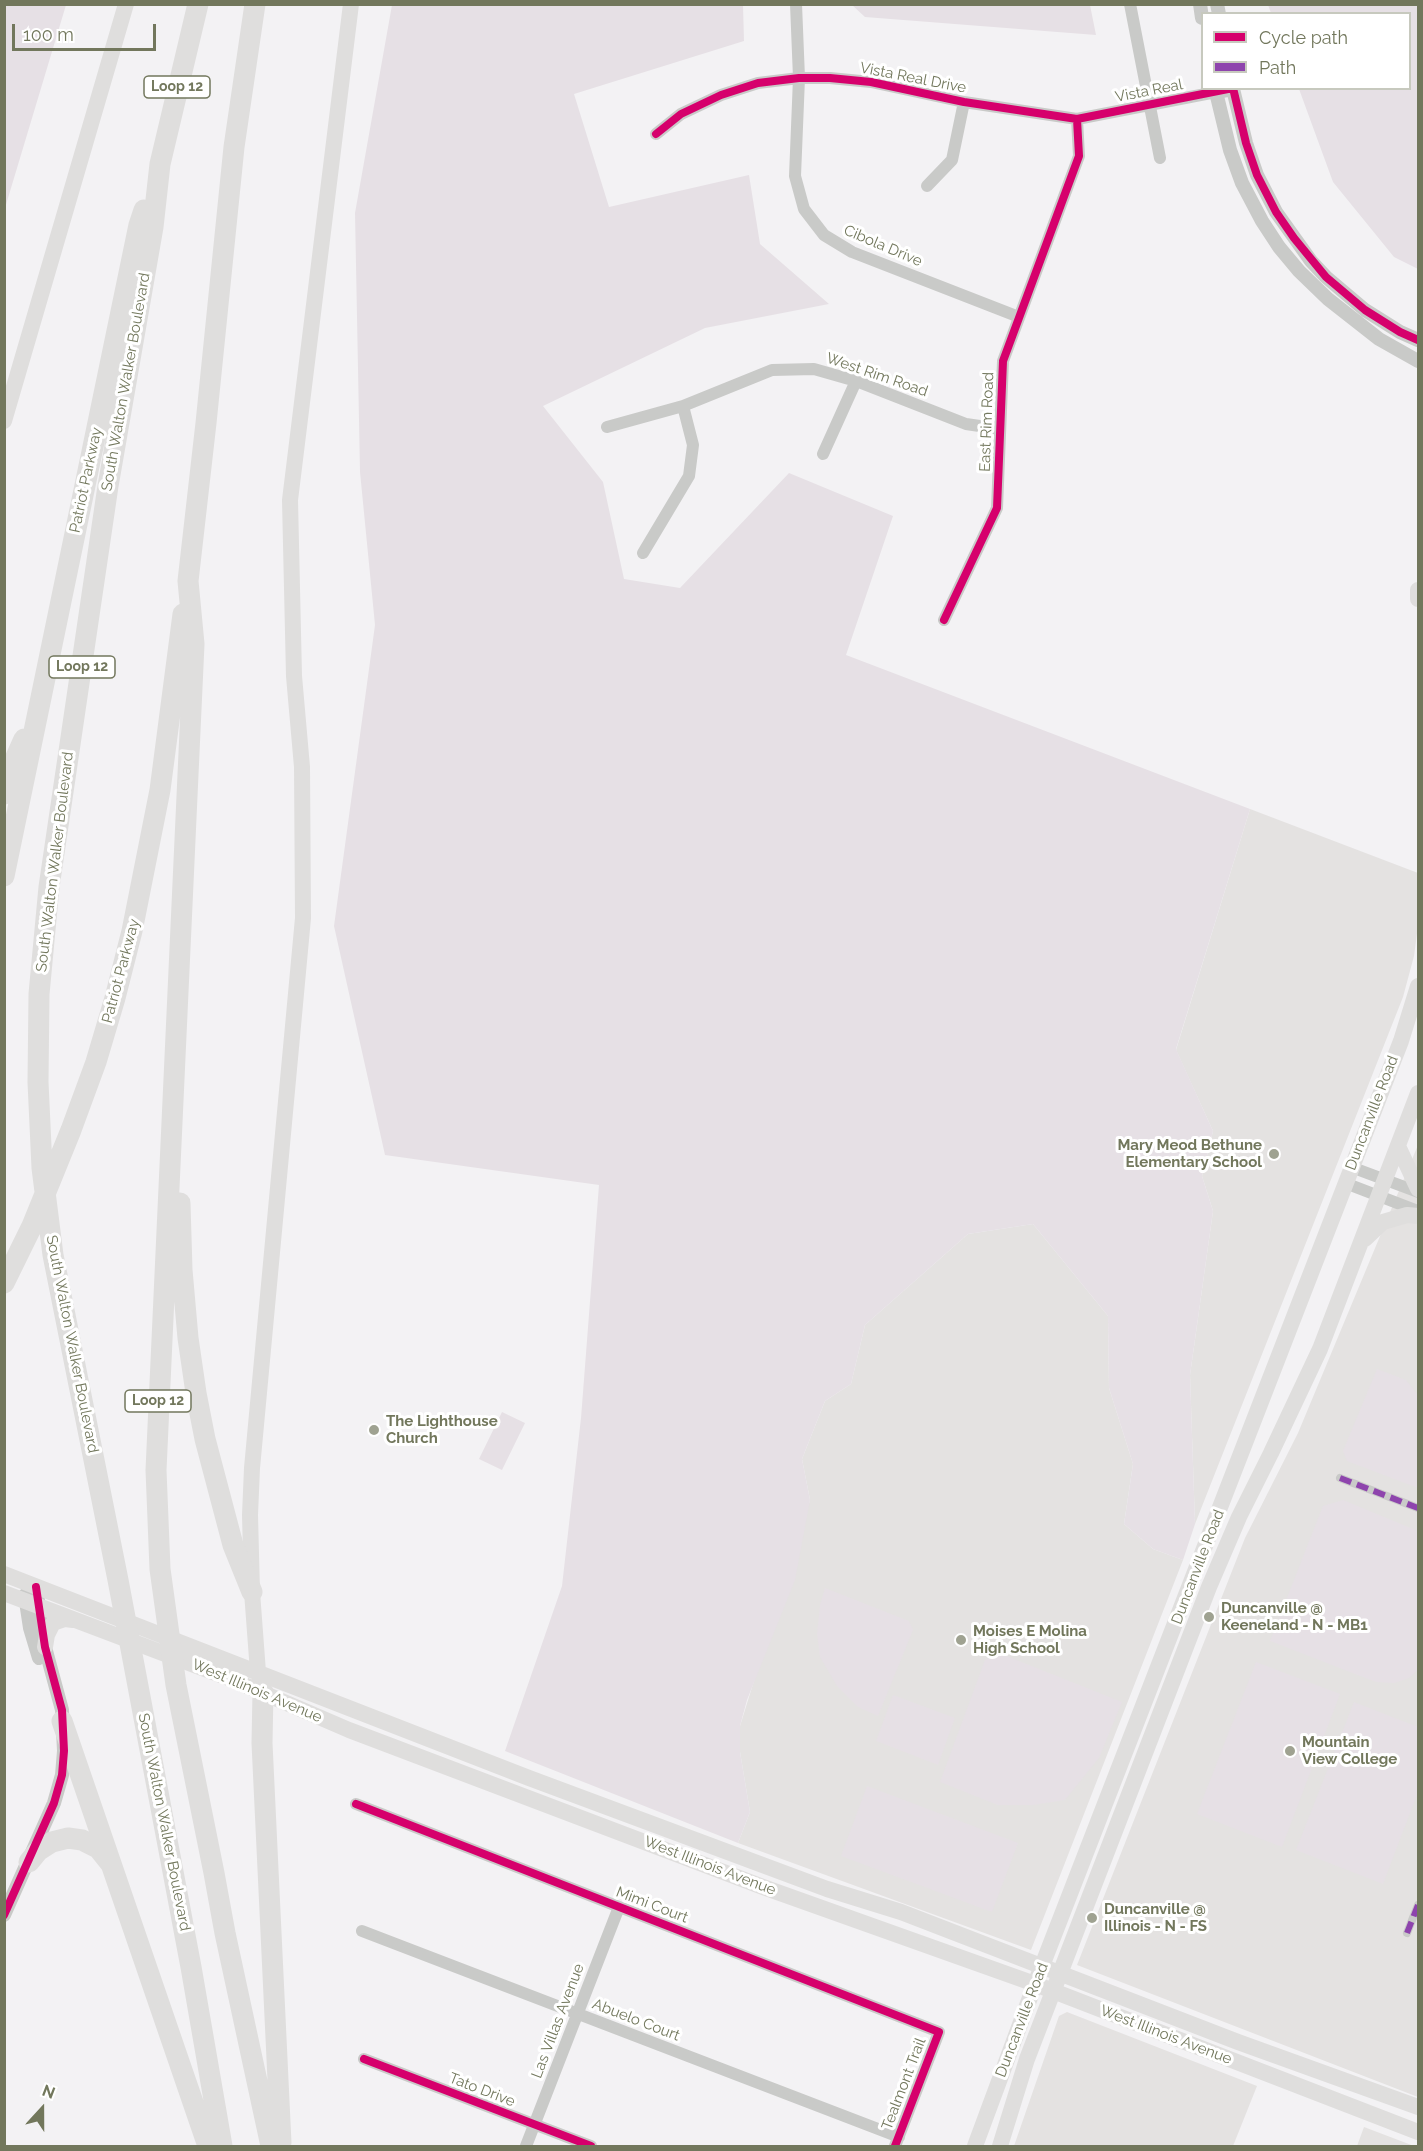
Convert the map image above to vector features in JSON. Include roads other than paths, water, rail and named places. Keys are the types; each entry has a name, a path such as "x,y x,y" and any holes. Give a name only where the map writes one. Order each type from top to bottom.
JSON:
{"highway":[{"name":"South Walton Walker Boulevard","path":"198,4 160,164 153,227 108,486 49,887 39,994 38,1111 48,1221 189,1956 222,2146"},
{"name":"Loop 12","path":"255,4 234,147 188,581 194,644 156,1480 160,1569 176,1685 225,1933 271,2146"},
{"name":"Patriot Parkway","path":"4,876 139,225 160,164"},
{"name":"Patriot Parkway","path":"4,1283 32,1226 71,1130 96,1062 115,998 139,900 160,790 188,581"},
{"path":"4,794 12,766 39,705"},
{"path":"177,996 184,1061 180,1215 188,1338 205,1439 233,1545 252,1592"},
{"path":"261,1682 281,2146"},
{"path":"62,1721 208,2146"},
{"path":"29,1862 52,1842 68,1838 82,1840 98,1848 113,1867"}],"main road":[{"path":"4,421 126,4"},
{"path":"261,1682 252,1592 250,1515 252,1468 303,918 302,767 294,676 290,500 351,4"},
{"path":"1419,590 1419,599"},
{"name":"Duncanville Road","path":"975,2146 1035,1984 1401,1041 1419,986"},
{"name":"Duncanville Road","path":"1000,2146 1027,2059 1209,1587 1239,1517 1308,1377 1419,1094"},
{"path":"1398,1146 1419,1190"},
{"path":"1360,1244 1383,1222 1407,1215 1419,1216"},
{"name":"West Illinois Avenue","path":"4,1574 222,1658 338,1726 763,1887 1035,1984 1419,2132"},
{"name":"West Illinois Avenue","path":"4,1593 226,1677 261,1682 395,1726 770,1868 901,1912 1238,2042 1419,2107"},
{"path":"45,1647 47,1635 53,1623 65,1619 78,1621"},
{"path":"387,1744 395,1726"},
{"path":"489,1783 497,1766"},
{"path":"763,1887 770,1868"},
{"path":"1232,2060 1238,2042"},
{"path":"1385,2119 1393,2097"}],"street":[{"name":"Cibola Drive","path":"796,4 799,78 795,176 804,209 824,235 852,252 1019,316"},
{"path":"1130,4 1160,158"},
{"name":"Vista Real Drive","path":"656,134 681,114 721,95 758,83 799,78 871,82 964,102 1077,119 1105,113"},
{"path":"1215,90 1230,150 1242,183 1279,247 1299,272 1328,299 1379,339 1419,361"},
{"name":"Vista Real","path":"1105,113 1215,90"},
{"path":"1233,90 1246,143 1257,175 1276,212 1294,238 1326,277 1365,310 1400,332 1419,340"},
{"path":"927,186 952,160 964,102"},
{"name":"East Rim Road","path":"944,620 997,508 1003,360 1079,156 1077,119"},
{"name":"West Rim Road","path":"607,427 683,406 772,370 814,369 856,381 966,424 1000,429"},
{"path":"823,454 856,381"},
{"path":"643,553 689,476 693,445 683,406"},
{"path":"1351,1167 1419,1190"},
{"path":"1345,1184 1419,1211"},
{"path":"1340,1478 1419,1508"},
{"path":"4,1915 54,1803 62,1775 64,1751 63,1710 32,1603 30,1585"},
{"path":"32,1603 30,1628 54,1712 62,1721"},
{"name":"Mimi Court","path":"356,1804 939,2032"},
{"path":"1407,1933 1419,1905"},
{"name":"Las Villas Avenue","path":"526,2146 618,1907"},
{"name":"Abuelo Court","path":"362,1931 578,2013 897,2142"},
{"name":"Tealmont Trail","path":"897,2142 939,2032"},
{"name":"Tato Drive","path":"364,2059 591,2146"}],"place":[{"name":"Mary Meod Bethune Elementary School","path":"1274,1154"},
{"name":"The Lighthouse Church","path":"374,1430"},
{"name":"Duncanville @ Keeneland - N - MB1","path":"1209,1617"},
{"name":"Moises E Molina High School","path":"961,1640"},
{"name":"Mountain View College","path":"1290,1751"},
{"name":"Duncanville @ Illinois - N - FS","path":"1092,1918"}]}
